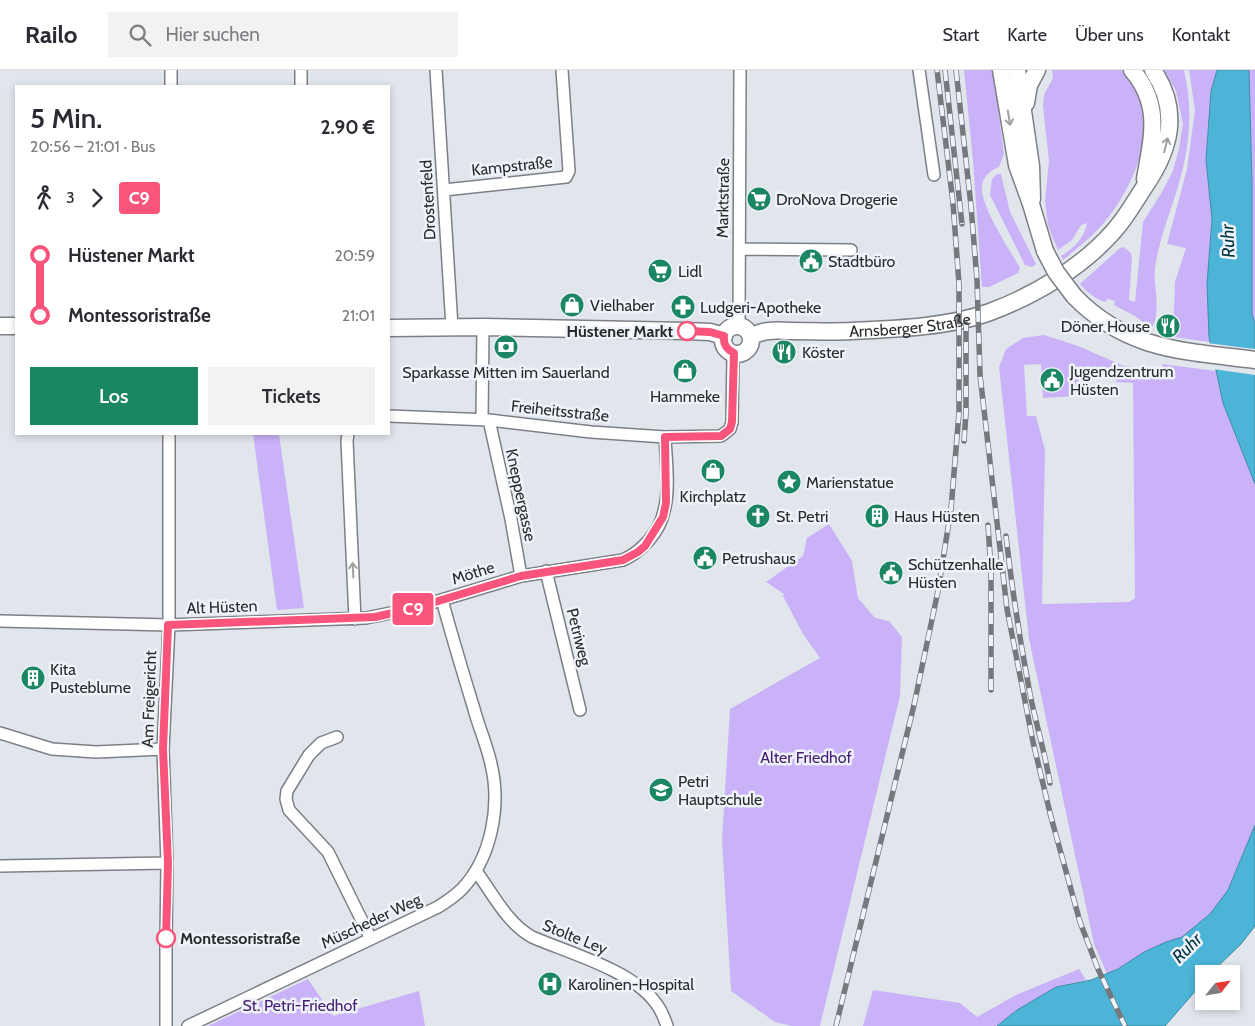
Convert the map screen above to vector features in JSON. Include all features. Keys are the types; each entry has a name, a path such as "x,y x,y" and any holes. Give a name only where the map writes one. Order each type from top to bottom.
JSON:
{"street":[{"path":"171,70 171,85"},
{"path":"301,70 301,85"},
{"name":"Drostenfeld","path":"436,70 452,327"},
{"name":"Kampstraße","path":"444,190 566,177 569,171 562,70"},
{"name":"Marktstraße","path":"740,70 739,249 745,331"},
{"path":"919,70 934,175"},
{"path":"1001,70 1017,165 1045,251 1056,272 1074,296 1113,328 1148,343 1173,349 1255,360"},
{"path":"1017,70 1025,115 1032,179 1031,204"},
{"path":"1025,115 1030,85 1037,70"},
{"name":"Arnsberger Straße","path":"1132,70 1144,87 1153,114 1152,136 1144,188"},
{"name":"Arnsberger Straße","path":"745,331 844,331 910,328 989,312 1045,285 1094,251 1121,223 1162,160 1169,126 1167,100 1161,82 1153,70"},
{"path":"739,249 851,250"},
{"path":"0,326 15,326"},
{"path":"390,328 483,327 710,332 724,336"},
{"name":"Kneppergasse","path":"483,327 485,420 511,519 521,576"},
{"path":"730,328 745,331 751,340 748,348 742,353 734,353 726,348 724,336 730,328"},
{"name":"Freiheitsstraße","path":"390,416 485,420 592,432 665,437 714,437 730,429 732,422 734,353"},
{"name":"Am Freigericht","path":"166,1026 168,863 163,749 168,625 169,435"},
{"path":"348,435 355,619"},
{"name":"Möthe","path":"476,870 490,833 496,793 488,750 442,600 521,576 623,560 638,552 645,546 663,517 665,510 665,437"},
{"name":"Petriweg","path":"546,571 580,710"},
{"name":"Alt Hüsten","path":"0,621 168,625 355,619 402,612 442,600"},
{"path":"0,733 52,749 96,752 163,749"},
{"path":"338,737 322,743 314,749 287,791 286,802 289,810 328,852 371,939"},
{"path":"0,866 168,863"},
{"name":"Müscheder Weg","path":"188,1026 446,902 462,890 476,870"},
{"name":"Stolte Ley","path":"476,870 511,921 520,930 532,937 614,971 636,983 656,1002 667,1026"}],"green space":[{"path":"964,70 993,70 1004,154 999,167 990,172 984,179 982,186 983,195 991,216 1020,268 1018,273 989,287 982,287"},
{"path":"1052,70 1123,70 1131,79 1138,92 1144,105 1146,117 1144,143 1136,169 1124,193 1100,228 1063,260 1061,256 1078,242 1084,234 1087,223 1081,225 1072,240 1058,250 1048,226 1045,201 1049,161 1043,106 1044,95 1053,78"},
{"path":"1164,70 1184,70 1189,99 1189,127 1183,169 1157,257 1155,275 1157,308 1151,328 1135,316 1114,305 1115,301 1107,299 1106,302 1098,299 1080,284 1120,248 1124,247 1131,253 1132,258 1129,300 1135,302 1143,222 1173,171 1183,124 1176,91"},
{"path":"1189,70 1217,70 1211,91 1206,160 1212,219 1207,284 1210,342 1173,337 1175,282 1186,248 1167,244 1187,169 1195,110"},
{"path":"1249,70 1255,70 1255,323 1252,314 1252,183"},
{"path":"997,174 1001,174 1010,212 1036,264 1032,267 1025,265 990,195 992,179"},
{"path":"1044,335 1078,346 1124,366 1163,369 1162,364 1216,371 1223,403 1255,484 1255,825 1228,890 1210,914 1182,938 1166,942 1144,952 1119,969 1107,974 1094,944 1029,639 999,367 1006,349 1023,338","holes":["1041,364 1043,398 1074,396 1078,390 1079,373 1110,374 1117,382 1133,383 1135,598 1129,602 1042,604 1045,450 1036,416 1027,416 1024,365"]},
{"path":"253,435 279,435 304,608 277,610"},
{"name":"Alter Friedhof","path":"829,524 852,561 858,598 875,618 889,621 902,637 900,696 820,1026 792,1026 775,1022 731,991 722,840 730,709 820,658 803,634 783,596 784,594 766,582 803,556 807,538"},
{"path":"1079,969 1086,980 1056,987 1017,1010 997,1026 863,1026 873,990 960,1003 977,1017 1016,995"},
{"name":"St. Petri-Friedhof","path":"308,979 333,1016 419,991 425,1026 208,1026"}],"water":[{"name":"Ruhr","path":"1217,70 1249,70 1252,183 1252,314 1255,323 1255,484 1223,403 1209,337 1207,284 1212,219 1206,160 1211,91"},
{"name":"Ruhr","path":"1255,825 1255,926 1241,944 1219,965 1195,965 1195,991 1165,1026 997,1026 1017,1010 1056,987 1091,980 1118,969 1144,952 1182,937 1210,914 1228,890"}],"pier":[{"path":"1207,343 1255,349 1255,375 1213,369"}],"railway":[{"path":"836,1026 914,705 938,591 951,509 959,413 959,284 953,203 937,70"},
{"path":"945,70 962,224"},
{"path":"956,70 977,280 980,375 1007,609 1033,742 1051,817 1080,922 1098,969 1125,1026"},
{"path":"964,441 966,413 966,324"},
{"path":"988,525 991,570 991,690"},
{"path":"1006,536 1026,674 1050,783"}],"bus line":[{"name":"C9","path":"166,938 168,863 163,749 168,625 375,617 402,612 521,576 614,562 623,560 638,552 645,546 653,534 665,510 665,437 721,436 730,429 732,422 734,353 726,348 724,336 715,332 687,331"}],"place":[{"name":"DroNova Drogerie","path":"759,199"},
{"name":"Stadtbüro","path":"811,261"},
{"name":"Lidl","path":"660,271"},
{"name":"Vielhaber","path":"572,305"},
{"name":"Ludgeri-Apotheke","path":"683,307"},
{"name":"Döner House","path":"1168,326"},
{"name":"Hüstener Markt","path":"687,331"},
{"name":"Sparkasse Mitten im Sauerland","path":"506,347"},
{"name":"Köster","path":"784,352"},
{"name":"Hammeke","path":"685,371"},
{"name":"Jugendzentrum Hüsten","path":"1052,380"},
{"name":"Kirchplatz","path":"713,471"},
{"name":"Marienstatue","path":"789,482"},
{"name":"St. Petri","path":"758,516"},
{"name":"Haus Hüsten","path":"877,516"},
{"name":"Petrushaus","path":"705,558"},
{"name":"Schützenhalle Hüsten","path":"891,573"},
{"name":"Kita Pusteblume","path":"33,678"},
{"name":"Petri Hauptschule","path":"661,790"},
{"name":"Montessoristraße","path":"166,938"},
{"name":"Karolinen-Hospital","path":"550,984"}]}
